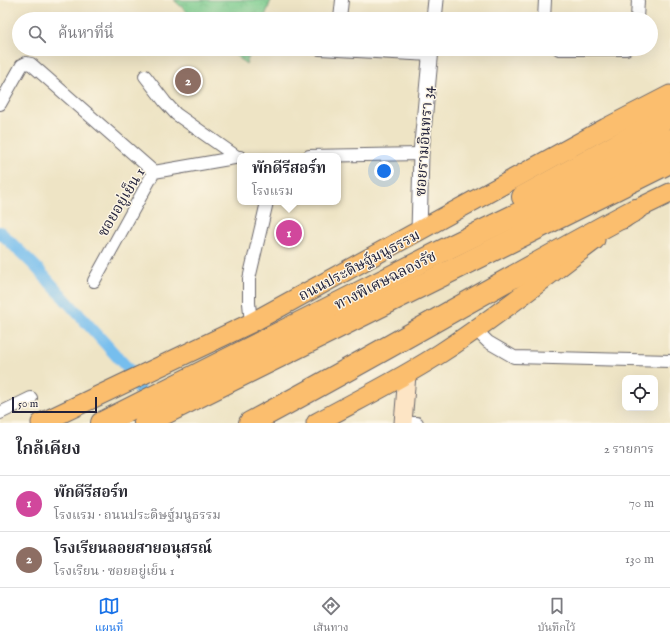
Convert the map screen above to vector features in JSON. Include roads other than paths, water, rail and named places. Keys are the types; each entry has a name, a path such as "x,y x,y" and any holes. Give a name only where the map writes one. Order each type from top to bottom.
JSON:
{"highway":[{"path":"450,247 482,218 670,116"},
{"name":"ทางพิเศษฉลองรัช","path":"102,423 450,247 670,140"},
{"name":"ทางพิเศษฉลองรัช","path":"145,423 670,162"},
{"path":"250,423 345,372 531,265 635,210"}],"main road":[{"name":"ถนนประดิษฐ์มนูธรรม","path":"41,423 251,323 606,128 670,96"},
{"path":"316,423 407,375 476,330 635,210 670,193"},
{"path":"403,423 407,375"}],"street":[{"path":"341,12 342,0"},
{"path":"435,12 436,0"},
{"path":"544,12 545,0"},
{"path":"637,12 638,0"},
{"name":"ซอยรามอินทรา 34","path":"419,232 421,154 431,56"},
{"path":"0,104 22,65 26,63 31,64 154,172"},
{"path":"145,76 176,114 237,156"},
{"path":"341,155 421,154"},
{"name":"ซอยอยู่เย็น 1","path":"94,280 154,172 237,157"},
{"path":"251,323 249,279 266,205"},
{"path":"476,330 488,342 514,357 670,361"},
{"path":"0,413 31,398"},
{"path":"403,423 417,423"}],"waterway":[{"path":"0,232 35,266 131,372 147,406"}],"place":[{"name":"โรงเรียนลอยสายอนุสรณ์","path":"188,81"},
{"name":"พักดีรีสอร์ท","path":"289,233"}]}
